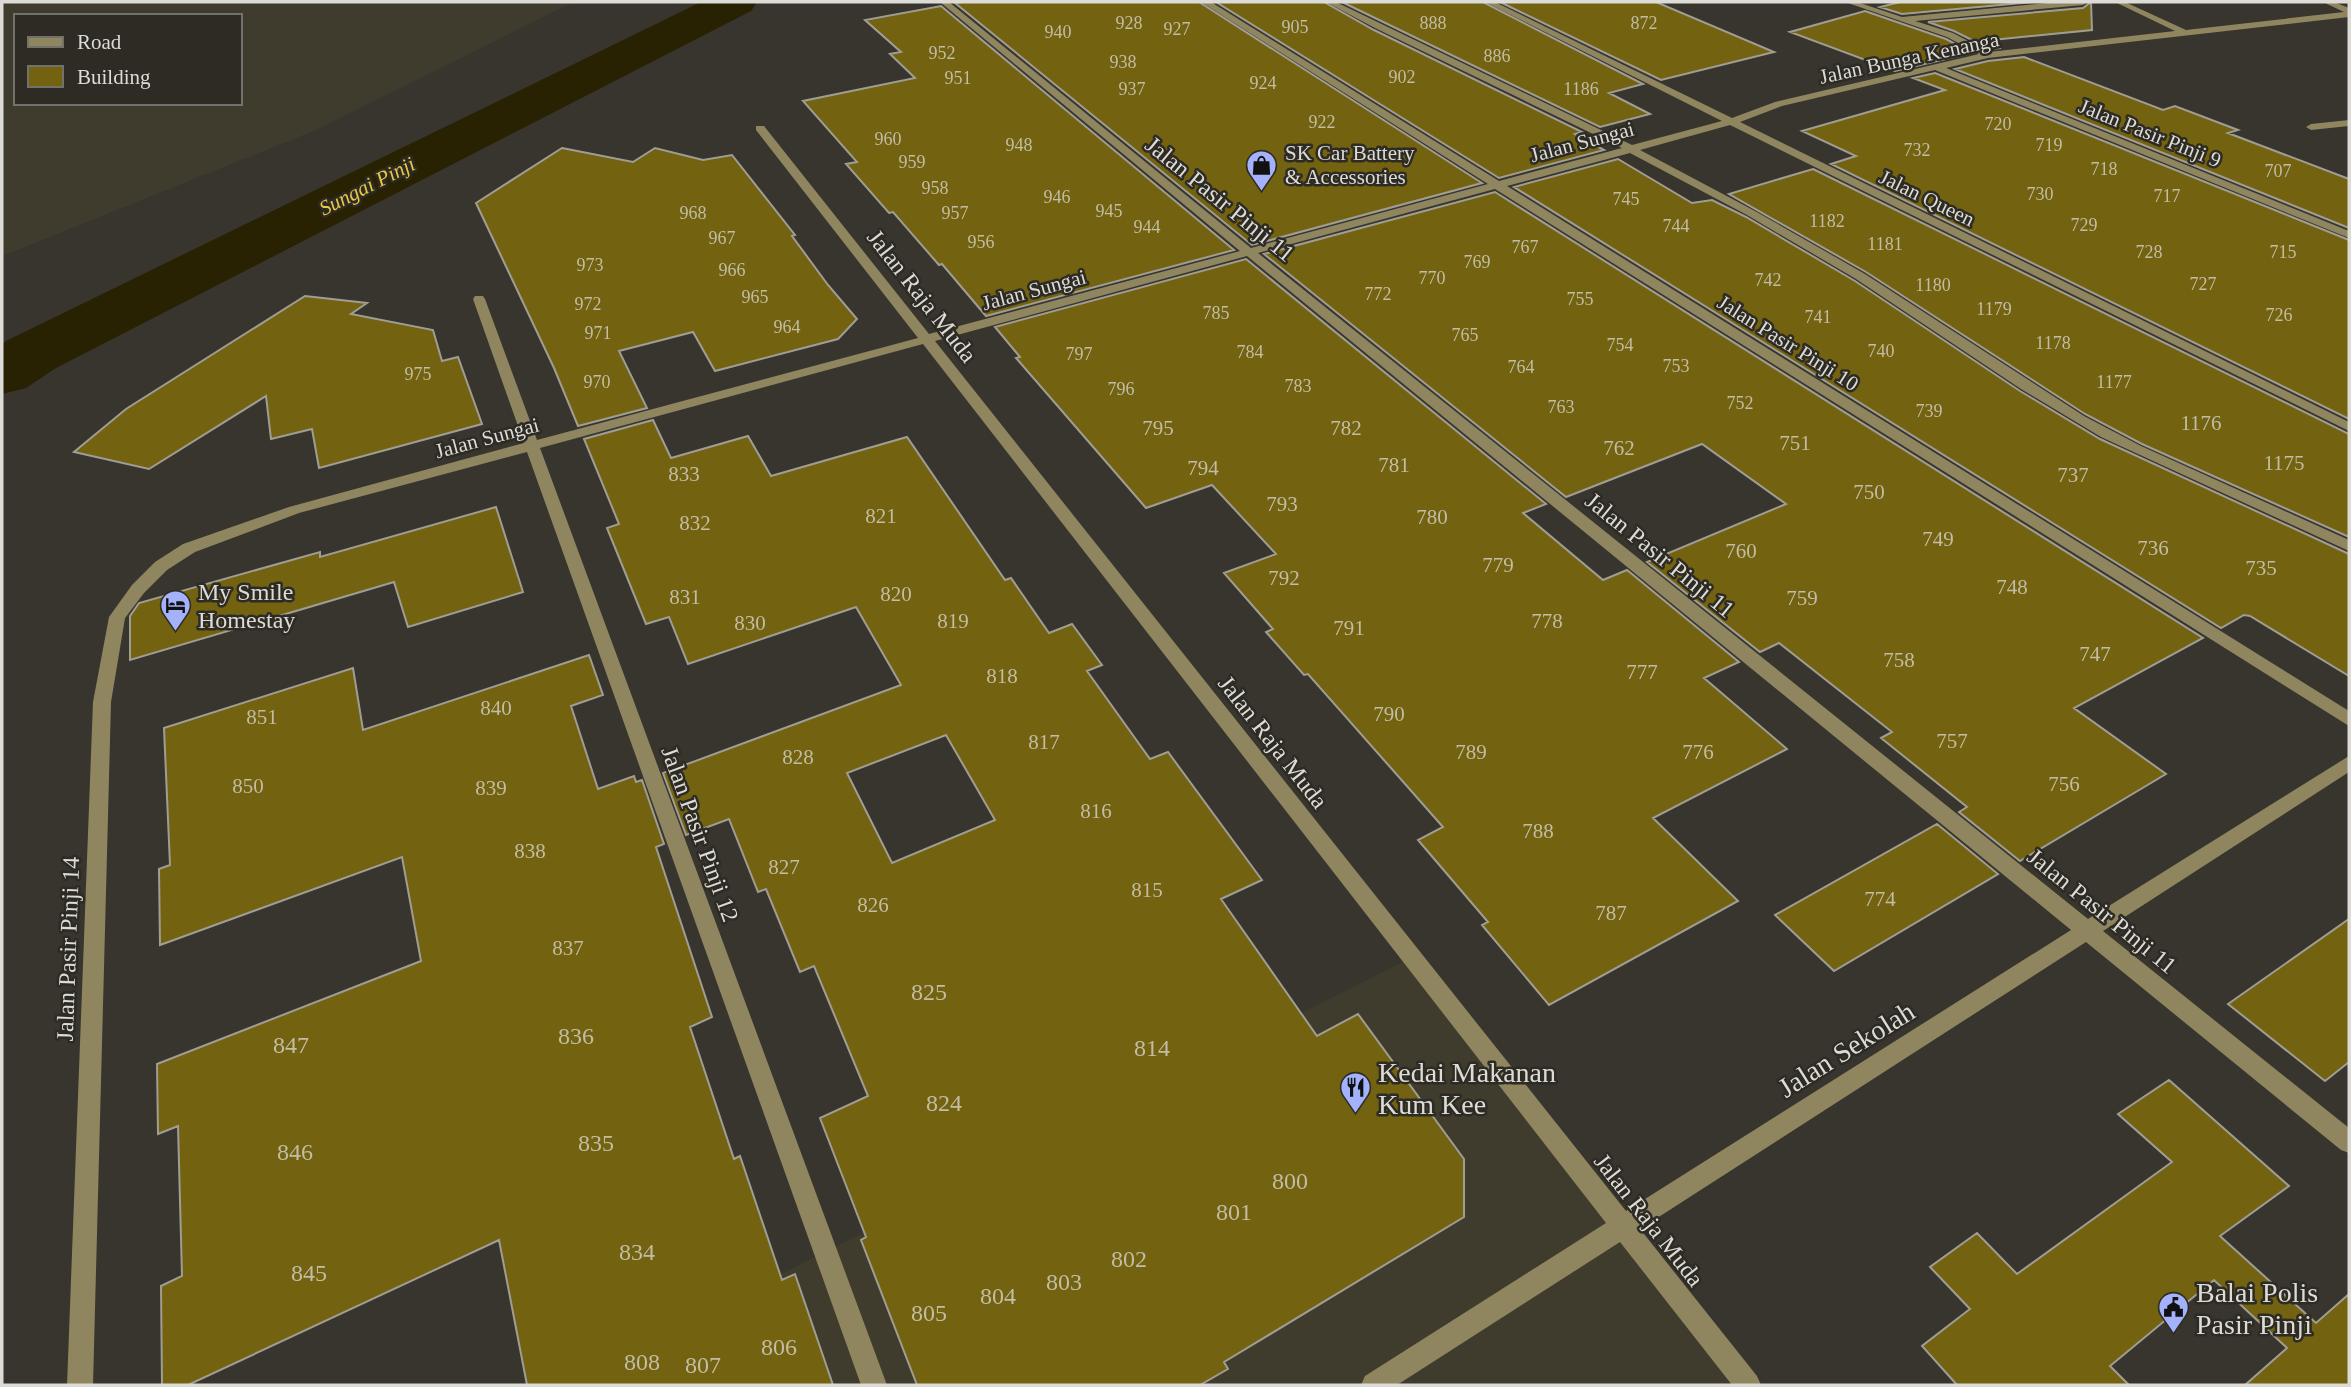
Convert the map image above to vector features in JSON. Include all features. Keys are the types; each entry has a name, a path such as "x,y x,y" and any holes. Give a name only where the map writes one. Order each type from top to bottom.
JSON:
{"street":[{"name":"Jalan Pasir Pinji 11","path":"944,2 1248,252 2349,1142"},
{"name":"Jalan Pasir Pinji 10","path":"1205,2 2349,719"},
{"path":"1330,2 1376,27 1522,94 1631,149 1859,276 2041,397 2107,434 2161,461 2249,497 2349,546"},
{"name":"Jalan Queen","path":"1489,2 2349,427"},
{"path":"1849,2 1950,35 1988,55"},
{"path":"1902,19 2082,2"},
{"path":"2119,2 2189,34"},
{"path":"2327,2 2349,13"},
{"name":"Jalan Bunga Kenanga","path":"1730,122 1779,104 1988,55 2189,34 2349,13"},
{"name":"Jalan Pasir Pinji 9","path":"1936,67 2349,235"},
{"name":"Jalan Sungai","path":"190,548 293,510 1730,122"},
{"path":"2311,127 2349,123"},
{"name":"Jalan Raja Muda","path":"760,128 1748,1385"},
{"name":"Jalan Pasir Pinji 12","path":"479,299 874,1385"},
{"name":"Jalan Pasir Pinji 14","path":"80,1385 102,702 117,617 160,566 190,548"},
{"name":"Jalan Sekolah","path":"1374,1385 2349,763"}],"shaded area":[{"path":"2,2 573,2 316,130 2,256"},
{"path":"1415,956 1750,1385 560,1385"}],"building":[{"path":"1199,2 1482,183 1252,245 955,3"},
{"path":"1216,2 1324,2 1374,30 1582,132 1575,134 1604,150 1499,178"},
{"path":"1342,2 1483,2 1643,84 1609,93 1650,114 1600,127"},
{"path":"1500,2 1656,2 1774,52 1661,80"},
{"path":"1900,2 2033,2 1902,14 1880,7"},
{"path":"2091,2 2092,30 1982,41 2001,48 1990,49 1954,31 1928,22 2083,8"},
{"path":"941,6 1234,250 986,316 942,264 939,265 893,212 889,213 846,164 857,162 803,101 915,78 890,54 901,52 865,20"},
{"path":"1865,11 1946,39 1972,53 1895,71 1790,32"},
{"path":"2024,57 2163,110 2175,106 2238,130 2228,133 2349,179 2349,228 1955,69 1988,61"},
{"path":"1935,73 2349,240 2349,419 1831,164 1856,156 1802,131 1945,90 1913,78"},
{"path":"562,148 633,162 655,148 703,160 732,155 795,235 792,236 828,285 857,319 838,339 715,371 693,332 619,351 647,408 578,426 554,368 476,203"},
{"path":"1618,159 1692,203 1712,200 1746,217 1855,281 2020,391 2100,439 2349,554 2349,676 2250,616 2244,615 2221,628 1514,187"},
{"path":"1813,169 2349,434 2349,537 2142,444 2085,414 1866,272 1729,194"},
{"path":"1495,192 2203,638 2074,708 2166,774 2020,861 1959,812 1967,807 1881,738 1892,732 1779,643 1760,652 1647,562 1786,504 1702,444 1566,497 1264,254"},
{"path":"1246,259 1546,504 1523,513 1603,580 1627,570 1739,662 1704,678 1787,749 1653,818 1738,901 1549,1005 1482,925 1488,922 1418,840 1443,827 1308,674 1304,675 1266,632 1273,629 1224,573 1276,554 1212,485 1146,508 1016,358 1020,357 995,327"},
{"path":"305,296 367,303 351,314 433,330 442,361 458,357 482,424 319,468 312,429 271,439 266,396 149,469 74,452 126,409"},
{"path":"653,420 671,458 748,436 771,476 907,437 1005,580 1011,578 1049,633 1072,624 1102,665 1087,671 1150,759 1168,752 1262,880 1221,899 1317,1036 1358,1014 1464,1159 1464,1217 1224,1362 1228,1369 1200,1385 917,1385 861,1240 866,1237 820,1118 868,1096 814,966 800,972 766,889 758,892 729,819 686,835 663,773 901,685 856,607 688,664 669,617 646,624 607,528 619,524 584,439","holes":["946,735 995,820 892,863 847,773"]},
{"path":"496,507 523,592 408,627 394,582 130,660 130,616 139,603 320,552 320,557"},
{"path":"589,655 603,695 571,706 598,789 634,776 636,782 642,780 664,844 656,847 712,1017 690,1027 734,1159 740,1156 782,1280 795,1274 833,1385 527,1385 499,1240 188,1385 162,1385 161,1286 182,1276 178,1126 158,1134 157,1064 421,961 402,857 160,945 159,869 170,865 164,728 353,668 363,730"},
{"path":"1937,824 1998,874 1834,971 1775,915"},
{"path":"2349,919 2349,1062 2325,1081 2228,1004"},
{"path":"2169,1080 2289,1186 2220,1236 2316,1323 2349,1294 2349,1385 2245,1385 2287,1348 2214,1280 2110,1366 2129,1385 1957,1385 1922,1346 1970,1309 1930,1267 1977,1233 2017,1274 2172,1162 2118,1114"}],"waterway":[{"name":"Sungai Pinji","path":"2,374 32,354 735,2"}],"place":[{"name":"SK Car Battery & Accessories","path":"1262,192"},
{"name":"My Smile Homestay","path":"175,633"},
{"name":"Kedai Makanan Kum Kee","path":"1355,1115"},
{"name":"Balai Polis Pasir Pinji","path":"2173,1335"}]}
